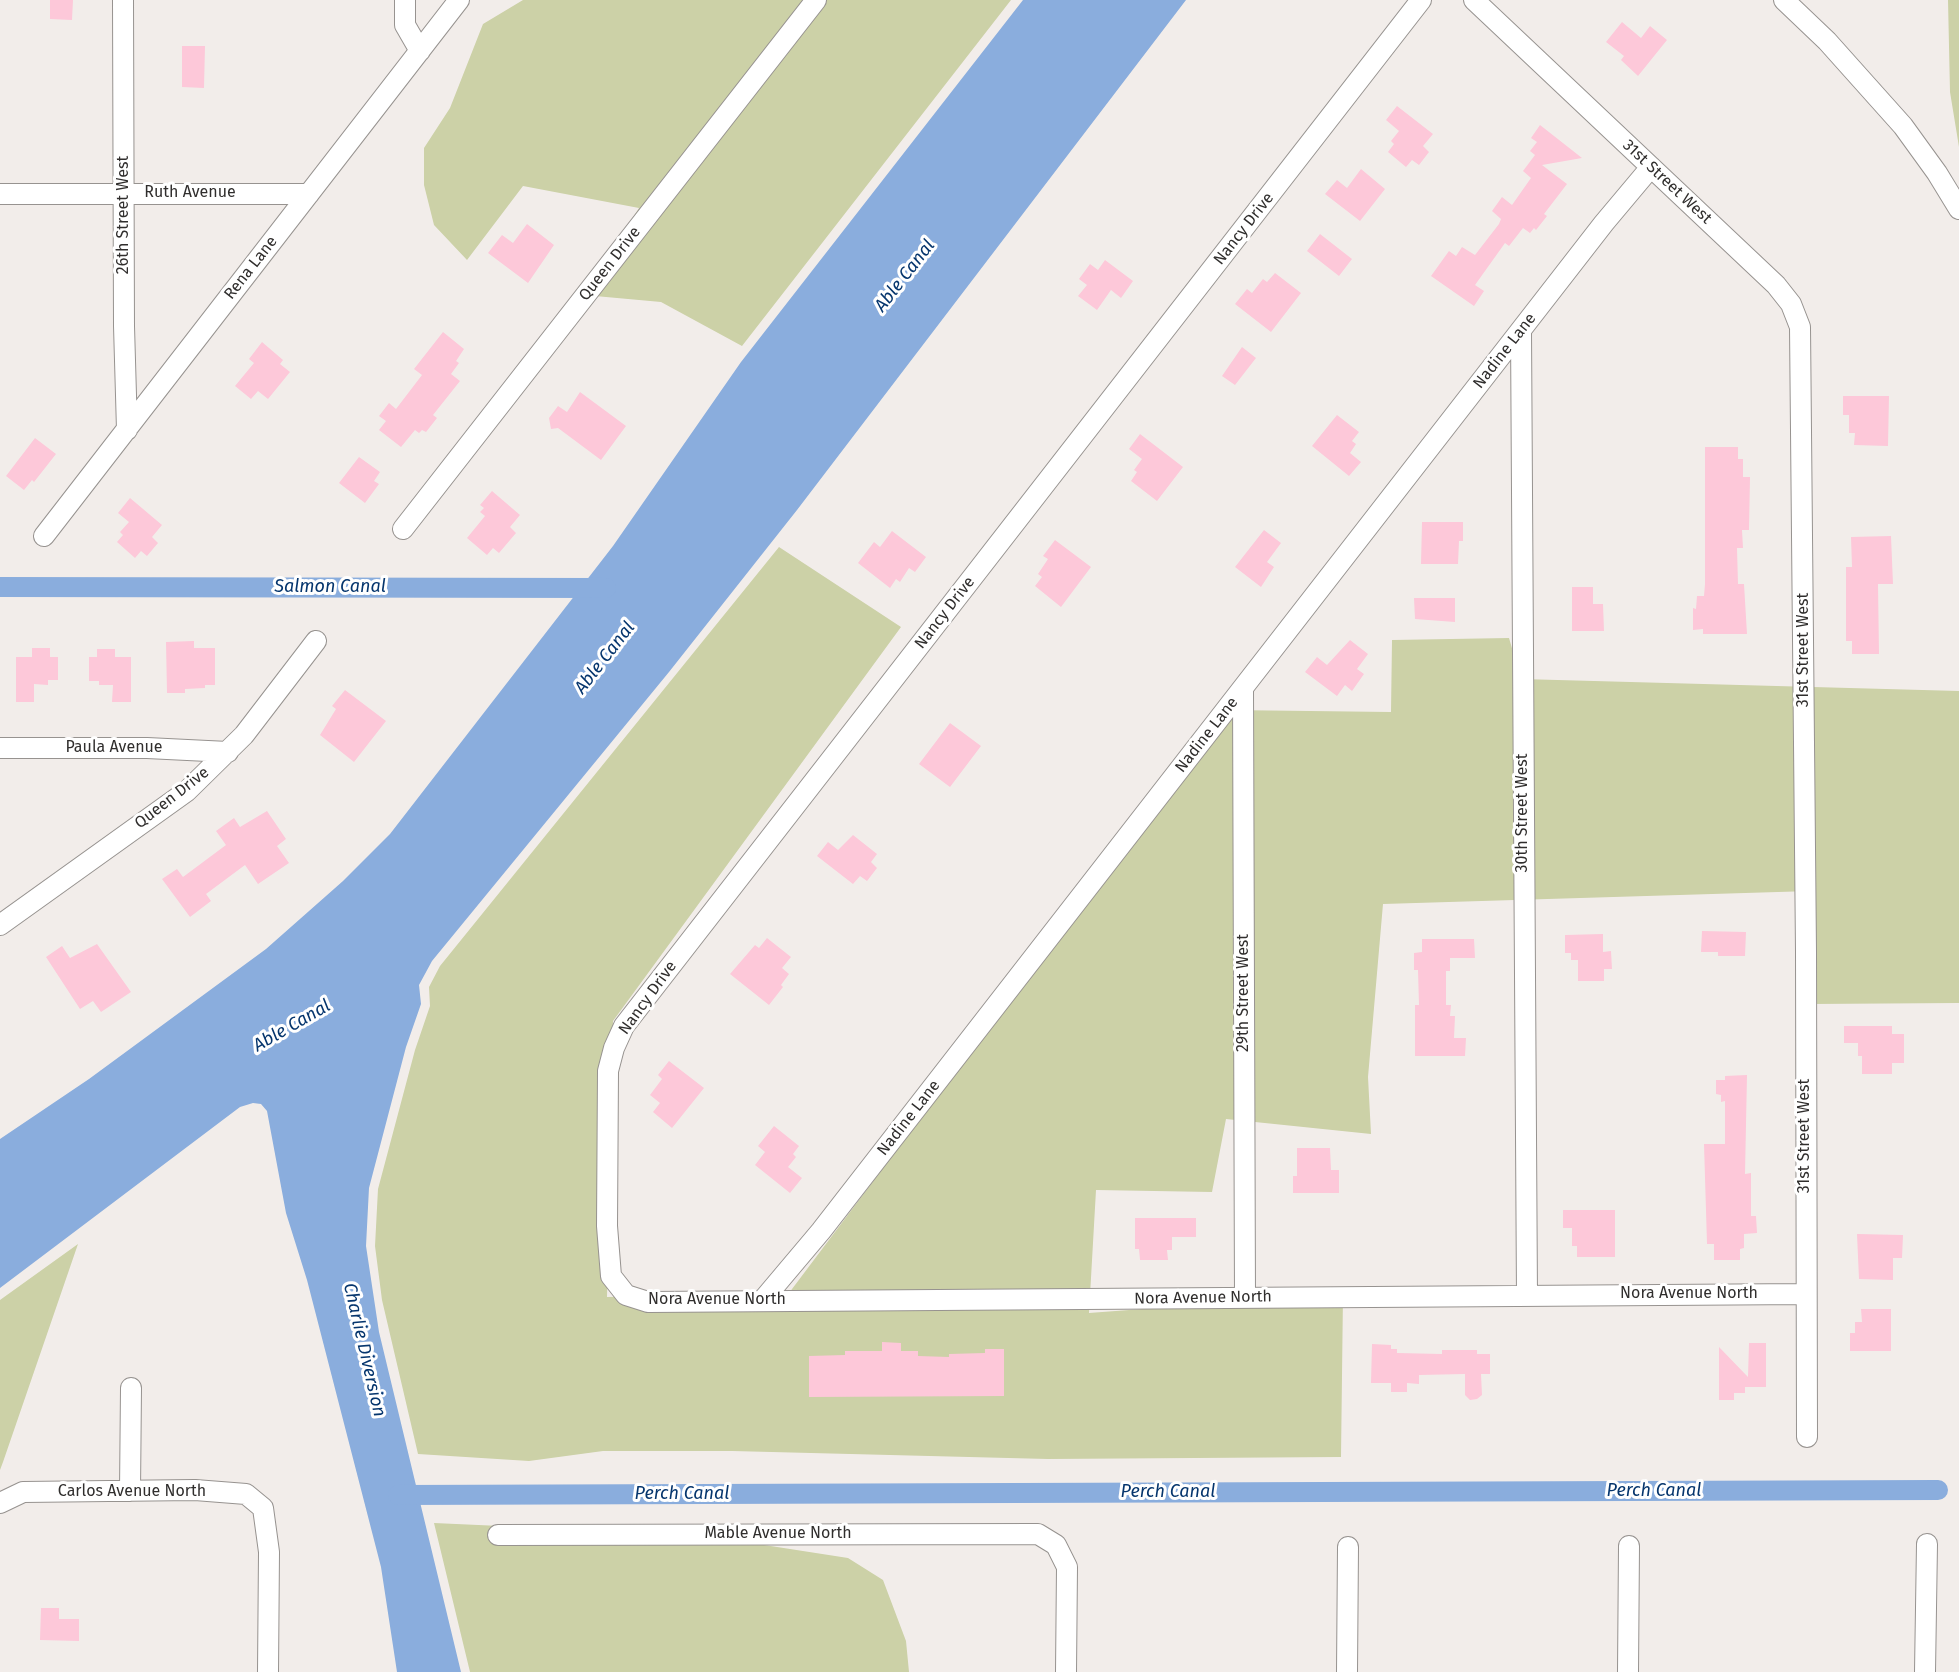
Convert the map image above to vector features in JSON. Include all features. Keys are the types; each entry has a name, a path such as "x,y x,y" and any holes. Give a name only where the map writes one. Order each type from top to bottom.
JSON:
{"street":[{"name":"26th Street West","path":"123,0 127,430"},
{"path":"405,0 405,26 420,51"},
{"name":"Rena Lane","path":"44,536 459,0"},
{"name":"Queen Drive","path":"403,529 816,0"},
{"name":"Nancy Drive","path":"611,1276 607,1226 608,1071 614,1048 624,1026 1421,0"},
{"name":"31st Street West","path":"1474,0 1776,285 1791,304 1800,327 1806,940 1807,1437"},
{"path":"1784,0 1827,41 1903,126 1937,173 1959,209"},
{"name":"Nadine Lane","path":"762,1301 821,1231 1651,167"},
{"name":"Ruth Avenue","path":"0,194 309,194"},
{"name":"30th Street West","path":"1521,331 1527,1296"},
{"name":"Queen Drive","path":"0,925 187,791 228,752 316,642"},
{"name":"29th Street West","path":"1242,689 1245,1298"},
{"name":"Paula Avenue","path":"0,748 147,748 228,752"},
{"name":"Nora Avenue North","path":"611,1276 626,1295 648,1302 1806,1294"},
{"path":"130,1491 131,1388"},
{"name":"Carlos Avenue North","path":"0,1503 23,1492 195,1490 246,1494 263,1508 269,1552 268,1672"},
{"name":"Mable Avenue North","path":"498,1535 1038,1534 1056,1545 1067,1567 1066,1672"},
{"path":"1925,1672 1927,1544"},
{"path":"1628,1672 1629,1546"},
{"path":"1347,1672 1348,1547"}],"green space":[{"path":"523,0 1011,0 742,346 661,302 584,295 639,208 523,186 467,260 434,225 424,185 424,148 450,108 483,24"},
{"path":"1948,0 1959,0 1959,147 1950,92"},
{"path":"779,547 901,627 613,1021 607,1297 789,1293 1228,710 1391,712 1392,640 1509,638 1521,679 1959,691 1959,1003 1810,1004 1811,891 1383,904 1368,1077 1371,1134 1226,1119 1212,1192 1096,1190 1089,1313 1343,1294 1341,1457 1048,1459 732,1451 603,1451 529,1461 418,1454 382,1300 375,1246 378,1189 415,1050 430,1006 429,987 440,966"},
{"path":"78,1244 3,1462 0,1470 0,1300"},
{"path":"434,1523 589,1530 732,1540 848,1558 883,1580 906,1641 909,1672 470,1672"}],"water":[{"path":"1023,0 1186,0 797,510 669,672 432,961 419,985 421,1004 406,1047 369,1188 366,1246 379,1332 461,1672 397,1672 381,1567 307,1280 286,1213 267,1111 261,1104 253,1103 240,1107 0,1288 0,1139 89,1079 266,949 343,881 390,834 613,546 741,362"}],"building":[{"path":"50,0 73,0 72,20 50,19"},
{"path":"1622,22 1641,38 1650,26 1667,40 1638,76 1621,60 1624,56 1606,42"},
{"path":"182,46 205,46 204,88 182,87"},
{"path":"1397,106 1433,134 1423,146 1429,152 1419,165 1412,160 1406,167 1388,152 1394,144 1391,141 1399,131 1386,120"},
{"path":"1540,125 1582,158 1542,165 1567,184 1544,214 1547,216 1536,230 1534,228 1530,233 1523,228 1509,246 1505,243 1475,285 1484,291 1474,306 1431,276 1449,251 1456,256 1462,247 1475,255 1499,224 1501,219 1492,211 1502,197 1512,205 1531,178 1523,171 1535,155 1530,151 1537,142 1531,138"},
{"path":"1361,169 1385,189 1360,221 1325,194 1337,180 1347,188"},
{"path":"527,224 554,245 528,283 488,253 502,235 513,243"},
{"path":"1320,234 1352,259 1339,276 1307,251"},
{"path":"1105,260 1133,281 1121,298 1111,290 1097,310 1078,296 1087,285 1079,279 1090,264 1098,270"},
{"path":"1275,273 1301,293 1271,332 1235,304 1247,289 1252,293 1263,279 1267,282"},
{"path":"443,332 464,349 456,361 459,363 451,374 460,381 433,415 437,418 426,432 422,430 419,433 415,430 401,447 379,430 386,421 379,416 389,403 396,409 422,375 414,369"},
{"path":"262,342 283,360 280,364 290,372 268,399 258,391 251,399 235,386 254,363 249,359"},
{"path":"1242,347 1256,358 1235,385 1222,376"},
{"path":"580,392 626,426 601,460 558,428 551,429 549,418 558,406 567,412"},
{"path":"1843,396 1889,396 1888,446 1854,445 1855,433 1849,433 1849,415 1843,415"},
{"path":"1337,415 1359,432 1352,441 1356,444 1350,453 1361,462 1349,476 1312,446"},
{"path":"1140,434 1183,467 1157,501 1131,481 1137,472 1134,470 1142,459 1129,449"},
{"path":"35,438 56,454 34,482 32,480 24,490 6,476"},
{"path":"1705,447 1738,447 1738,459 1743,459 1743,477 1750,477 1749,530 1742,530 1743,548 1737,548 1738,584 1744,584 1747,634 1703,634 1703,629 1693,630 1693,608 1696,609 1697,596 1704,596 1705,584"},
{"path":"359,457 380,472 374,481 379,484 365,503 339,483"},
{"path":"492,491 520,515 510,527 516,533 499,553 493,548 487,555 467,538 485,516 480,512 484,508 480,505"},
{"path":"130,498 162,525 152,537 158,543 147,556 141,551 135,558 117,542 123,535 120,532 129,522 118,513"},
{"path":"1422,522 1463,522 1463,541 1459,541 1458,564 1421,564"},
{"path":"1264,530 1281,543 1267,562 1274,567 1261,587 1235,567"},
{"path":"892,531 926,557 915,572 909,568 900,582 896,579 890,588 858,563 874,542 880,547"},
{"path":"1891,536 1893,584 1878,584 1879,654 1852,654 1852,641 1846,641 1846,567 1852,567 1851,537"},
{"path":"1055,540 1091,567 1061,607 1035,586 1042,577 1038,574 1048,559 1043,556"},
{"path":"1572,587 1593,587 1593,604 1603,604 1604,631 1572,631"},
{"path":"1414,598 1455,598 1455,622 1415,619"},
{"path":"1350,640 1368,654 1357,669 1364,674 1352,691 1345,685 1337,696 1305,672 1317,657 1327,665"},
{"path":"194,641 194,648 215,648 215,685 185,689 185,693 167,693 166,642"},
{"path":"32,648 50,648 50,657 58,657 58,680 48,680 48,685 34,684 34,702 16,702 16,657 32,657"},
{"path":"97,649 115,649 115,657 131,657 131,702 112,702 113,685 99,685 99,681 89,681 89,657 97,657"},
{"path":"345,690 386,721 354,762 320,735 336,709 332,706"},
{"path":"950,723 981,746 950,787 919,764"},
{"path":"267,811 286,839 277,846 289,863 258,884 245,865 206,894 211,901 190,917 162,879 177,869 183,877 226,845 216,831 234,818 240,827"},
{"path":"853,835 877,854 871,862 877,868 867,881 860,876 853,884 817,856 828,842 838,850"},
{"path":"1702,931 1746,932 1745,956 1718,956 1718,952 1701,952"},
{"path":"1603,934 1603,952 1611,951 1612,969 1604,969 1604,981 1578,981 1578,960 1571,960 1571,953 1565,953 1565,935"},
{"path":"767,938 791,957 782,968 789,974 781,985 783,987 769,1005 730,974 755,945 759,948"},
{"path":"1422,939 1474,939 1475,958 1450,958 1450,971 1446,971 1446,1005 1451,1005 1450,1016 1455,1016 1454,1038 1466,1038 1465,1056 1415,1056 1415,1005 1419,1005 1418,970 1414,970 1414,953 1422,952"},
{"path":"97,944 131,992 101,1012 93,1001 80,1009 46,957 62,946 70,958"},
{"path":"1844,1026 1892,1026 1892,1034 1904,1034 1904,1063 1892,1063 1892,1074 1862,1074 1862,1056 1858,1056 1858,1043 1844,1043"},
{"path":"669,1061 704,1088 672,1128 653,1112 660,1103 650,1095 662,1079 658,1075"},
{"path":"1747,1075 1745,1174 1751,1173 1751,1216 1756,1216 1757,1233 1744,1234 1744,1248 1740,1249 1740,1260 1714,1260 1714,1244 1707,1244 1704,1144 1725,1144 1725,1101 1721,1102 1721,1095 1716,1094 1716,1080 1725,1080 1725,1076"},
{"path":"774,1126 799,1146 793,1154 796,1157 788,1167 802,1178 790,1193 755,1165 765,1152 758,1146"},
{"path":"1297,1148 1330,1148 1331,1170 1339,1170 1339,1193 1293,1193 1293,1176 1297,1176"},
{"path":"1563,1210 1615,1210 1615,1257 1577,1257 1577,1246 1572,1246 1572,1228 1563,1228"},
{"path":"1135,1218 1196,1218 1196,1237 1172,1237 1172,1250 1167,1250 1168,1260 1140,1260 1139,1249 1135,1249"},
{"path":"1857,1234 1903,1235 1902,1258 1893,1258 1893,1280 1859,1279"},
{"path":"1861,1309 1891,1309 1891,1351 1850,1351 1850,1333 1855,1333 1855,1322 1862,1322"},
{"path":"882,1342 901,1343 901,1351 918,1351 918,1356 949,1357 949,1354 985,1353 985,1349 1004,1349 1004,1396 809,1397 809,1356 845,1355 845,1351 882,1351"},
{"path":"1749,1343 1766,1343 1766,1387 1745,1387 1745,1393 1734,1393 1734,1400 1719,1400 1719,1347 1748,1377"},
{"path":"1372,1344 1391,1345 1391,1349 1397,1349 1397,1353 1442,1354 1442,1350 1477,1350 1477,1354 1490,1354 1490,1374 1481,1374 1482,1395 1477,1399 1470,1400 1465,1395 1465,1374 1419,1375 1419,1384 1407,1383 1407,1392 1391,1392 1391,1383 1371,1383"},
{"path":"41,1608 59,1608 59,1619 79,1619 79,1641 40,1640"}],"waterway":[{"name":"Salmon Canal","path":"0,587 606,588"},
{"name":"Perch Canal","path":"398,1495 1938,1490"}],"water label":[{"name":"Able Canal","path":"905,276"},
{"name":"Able Canal","path":"605,658"},
{"name":"Able Canal","path":"292,1026"},
{"name":"Charlie Diversion","path":"364,1350"}]}
